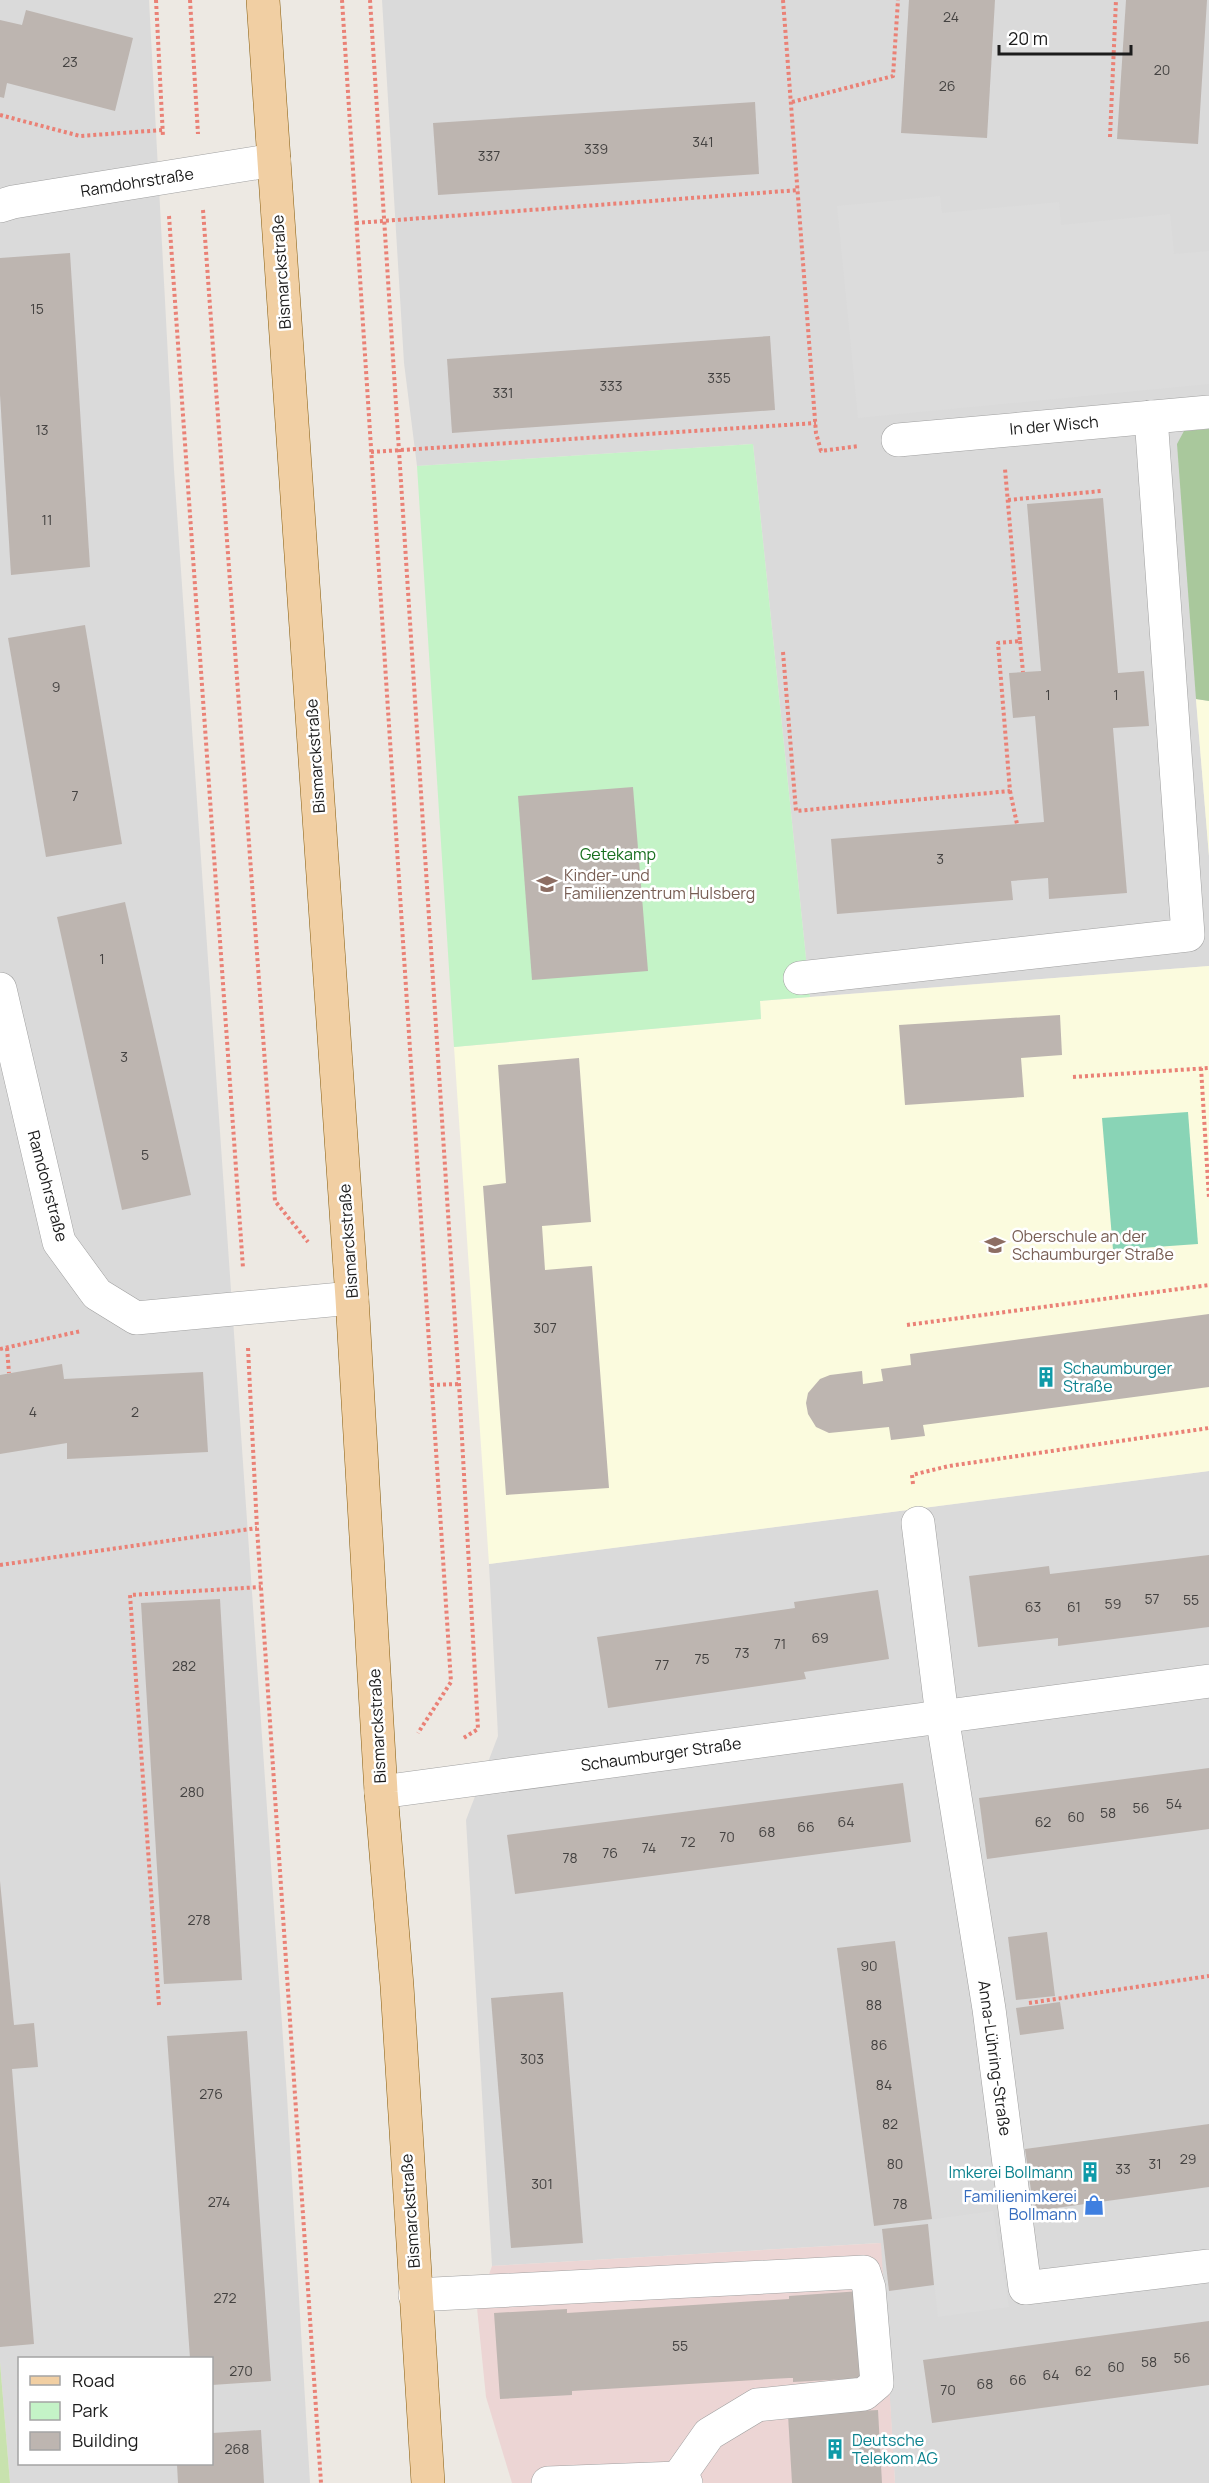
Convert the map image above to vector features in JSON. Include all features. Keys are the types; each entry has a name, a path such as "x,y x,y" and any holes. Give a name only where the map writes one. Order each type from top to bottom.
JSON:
{"main road":[{"name":"Bismarckstraße","path":"263,0 352,1298 381,1792 397,1986 428,2483"}],"street":[{"name":"Ramdohrstraße","path":"0,206 274,160"},
{"name":"In der Wisch","path":"898,440 1209,412"},
{"path":"800,978 1188,935 1151,417"},
{"name":"Ramdohrstraße","path":"0,989 59,1242 97,1294 136,1318"},
{"path":"136,1318 352,1298"},
{"path":"918,1523 942,1716"},
{"name":"Schaumburger Straße","path":"381,1792 1209,1682"},
{"name":"Anna-Lühring-Straße","path":"942,1716 989,2009 1025,2289 1209,2266"},
{"path":"416,2295 864,2272 870,2288 877,2383 864,2394 757,2405 709,2434 682,2480 548,2483"}],"path":[{"path":"156,0 166,177"},
{"path":"190,0 275,1201 310,1245"},
{"path":"342,0 451,1682 412,1742"},
{"path":"370,0 459,1384 478,1729 458,1742"},
{"path":"783,0 816,433 821,451"},
{"path":"792,102 893,76 898,0"},
{"path":"1110,136 1116,0"},
{"path":"0,115 80,136 163,130"},
{"path":"356,223 799,189"},
{"path":"371,452 816,423"},
{"path":"1002,430 1023,672"},
{"path":"1008,500 1101,491"},
{"path":"1017,824 1010,791 998,643 1020,642"},
{"path":"783,652 796,811 1010,791"},
{"path":"1201,1068 1209,1198"},
{"path":"1073,1077 1209,1068"},
{"path":"907,1325 1209,1285"},
{"path":"0,1349 136,1318"},
{"path":"7,1348 9,1373"},
{"path":"431,1386 459,1384"},
{"path":"912,1475 949,1466 1209,1428"},
{"path":"0,1565 257,1528"},
{"path":"159,2005 130,1595 261,1587"},
{"path":"1054,1999 1209,1976"}],"shaded area":[{"path":"0,0 149,0 174,470 287,2096 310,2483 10,2483 0,2362"},
{"path":"382,0 1209,0 1209,701 1196,700 1209,856 1209,966 810,997 753,444 417,466 404,363"},
{"path":"940,196 942,213 1059,202 1061,225 1170,214 1174,254 1209,251 1209,384 858,418 837,206"},
{"path":"1196,699 1209,701 1209,856"},
{"path":"1209,966 1209,1471 489,1564 454,1047 761,1019 760,1001"},
{"path":"1209,1471 1209,2483 895,2483 880,2243 492,2266 466,1820 498,1736 489,1564"},
{"path":"993,2211 1009,2307 938,2317 927,2220"},
{"path":"881,2243 895,2483 512,2483 486,2397 477,2308 492,2266"}],"green space":[{"path":"1209,429 1209,701 1196,699 1177,444 1184,431"},
{"name":"Getekamp","path":"753,444 810,997 760,1001 761,1019 454,1047 417,466"},
{"path":"1188,1112 1198,1244 1113,1250 1102,1118"},
{"path":"0,2362 10,2483 0,2483"}],"building":[{"path":"909,0 995,0 987,138 901,133"},
{"path":"1126,0 1207,0 1198,144 1117,139"},
{"path":"26,10 133,38 115,111 7,83 4,98 0,97 0,20 22,25"},
{"path":"755,102 759,174 438,195 433,123"},
{"path":"70,253 90,567 11,575 0,395 0,258"},
{"path":"770,336 775,410 452,433 447,359"},
{"path":"1103,498 1118,673 1144,671 1149,726 1113,728 1127,893 1049,899 1048,878 1011,881 1013,900 837,914 831,839 1044,822 1035,716 1013,718 1009,673 1041,671 1027,504"},
{"path":"85,625 122,844 46,857 8,638"},
{"path":"633,787 648,971 532,980 518,796"},
{"path":"125,902 191,1195 122,1210 57,917"},
{"path":"1060,1015 1062,1055 1021,1058 1024,1097 905,1105 899,1025"},
{"path":"579,1058 591,1222 542,1226 545,1270 592,1266 609,1488 506,1495 483,1186 506,1183 498,1065"},
{"name":"Schaumburger Straße","path":"1209,1314 1209,1387 923,1425 925,1436 891,1440 889,1427 829,1433 816,1427 808,1414 806,1403 808,1393 820,1379 830,1375 862,1371 863,1384 883,1381 881,1369 911,1365 910,1354"},
{"path":"62,1364 64,1379 203,1372 208,1452 67,1459 67,1443 0,1454 0,1375"},
{"path":"1209,1555 1209,1627 1058,1646 1058,1638 978,1647 969,1576 1049,1566 1050,1574"},
{"path":"878,1590 889,1659 804,1672 806,1679 608,1708 597,1637 795,1608 794,1602"},
{"path":"220,1599 242,1980 164,1984 141,1603"},
{"path":"1209,1768 1209,1829 987,1859 979,1798"},
{"path":"903,1783 911,1842 515,1894 507,1835"},
{"path":"0,1881 14,2025 34,2023 38,2067 12,2069 34,2344 0,2347"},
{"path":"1047,1932 1055,1996 1016,2000 1008,1937"},
{"path":"895,1941 932,2219 874,2226 837,1948"},
{"path":"563,1992 583,2243 511,2248 491,1998"},
{"path":"1060,2002 1064,2029 1020,2035 1016,2008"},
{"path":"247,2031 271,2381 213,2385 213,2357 190,2357 167,2036"},
{"path":"1209,2124 1209,2187 1034,2211 1025,2149"},
{"path":"928,2224 934,2285 889,2291 882,2229"},
{"path":"861,2291 866,2378 793,2382 793,2378 789,2378 572,2391 572,2395 500,2399 494,2313 567,2309 567,2313 789,2299 789,2296"},
{"path":"1209,2321 1209,2385 932,2423 923,2360"},
{"name":"Deutsche Telekom AG","path":"878,2410 882,2483 792,2483 788,2415"},
{"path":"261,2430 264,2483 178,2483 177,2465 213,2465 213,2433"}],"place":[{"name":"Kinder- und Familienzentrum Hulsberg","path":"547,884"},
{"name":"Oberschule an der Schaumburger Straße","path":"995,1245"},
{"name":"Schaumburger Straße","path":"1046,1377"},
{"name":"Imkerei Bollmann","path":"1090,2172"},
{"name":"Familienimkerei Bollmann","path":"1094,2205"},
{"name":"Deutsche Telekom AG","path":"835,2449"}]}
